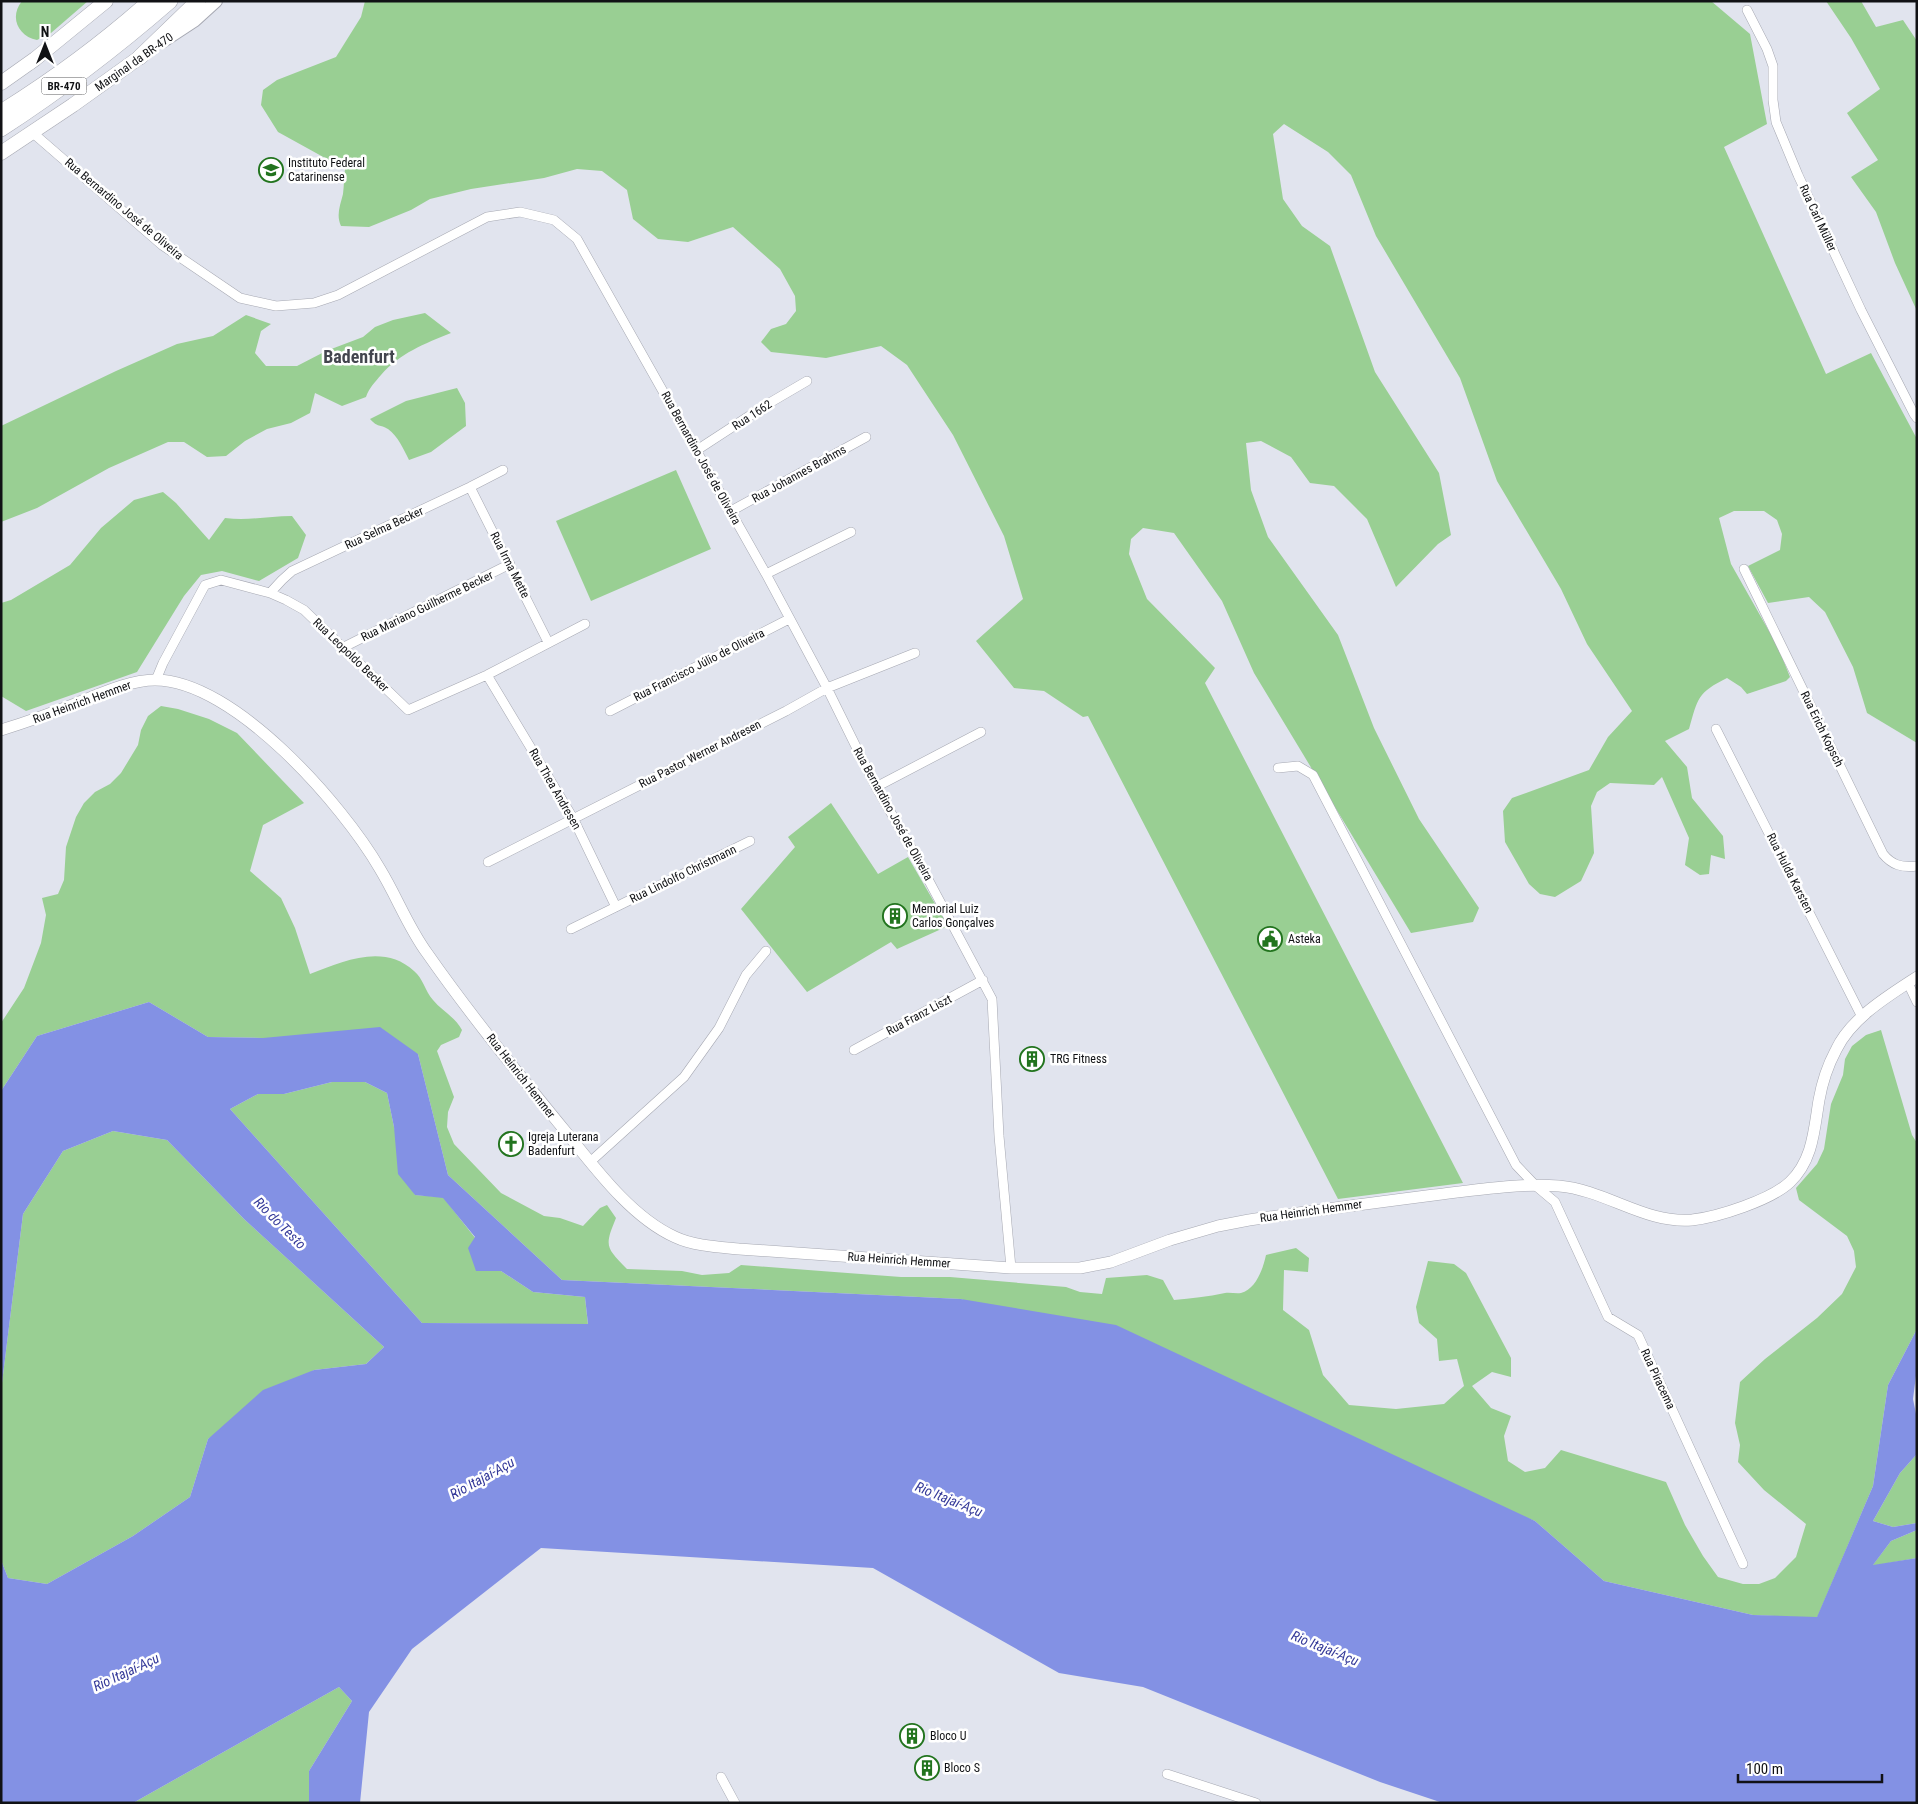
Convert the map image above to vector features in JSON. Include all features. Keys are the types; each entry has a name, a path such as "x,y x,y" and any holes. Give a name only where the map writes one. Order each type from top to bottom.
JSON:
{"highway":[{"name":"BR-470","path":"1,112 34,92 110,36 150,1"},
{"name":"BR-470","path":"1,129 41,103 94,64 170,1"},
{"path":"140,57 198,1"}],"main road":[{"path":"1,83 56,42 106,1"},
{"name":"Marginal da BR-470","path":"1,153 33,133 194,21 216,1"}],"street":[{"name":"Rua Carl Müller","path":"1747,10 1767,49 1773,66 1773,100 1779,131 1861,310 1917,418"},
{"name":"Rua Bernardino José de Oliveira","path":"33,133 162,245 240,298 276,306 314,303 338,295 487,217 520,212 554,220 577,238 732,511 827,688 876,786 914,851 992,999 999,1136 1011,1268"},
{"name":"Rua 1662","path":"697,450 807,381"},
{"name":"Rua Johannes Brahms","path":"732,511 866,437"},
{"name":"Rua Selma Becker","path":"270,593 292,572 470,488 502,470"},
{"name":"Rua Irma Mette","path":"470,488 548,642"},
{"path":"766,574 851,532"},
{"name":"Rua Mariano Guilherme Becker","path":"344,647 510,564"},
{"name":"Rua Erich Kopsch","path":"1744,569 1883,854 1890,862 1898,866 1917,866"},
{"name":"Rua Leopoldo Becker","path":"156,680 163,663 205,586 221,580 270,593 304,610 408,710 487,674 585,624"},
{"name":"Rua Francisco Júlio de Oliveira","path":"610,711 789,619"},
{"name":"Rua Pastor Werner Andresen","path":"488,862 786,711 827,688 915,653"},
{"name":"Rua Thea Andresen","path":"487,674 573,818 616,907"},
{"name":"Rua Heinrich Hemmer","path":"1,730 110,690 142,681 156,680 178,684 202,692 230,707 289,757 357,834 380,868 420,943 447,982 590,1162 634,1209 655,1226 676,1238 705,1245 1011,1268 1080,1268 1111,1262 1170,1240 1218,1226 1249,1220 1447,1194 1536,1186 1567,1187 1593,1192 1648,1214 1670,1220 1692,1220 1712,1216 1760,1200 1777,1192 1790,1182 1803,1165 1811,1147 1819,1099 1828,1067 1842,1039 1862,1017 1912,980"},
{"name":"Rua Hulda Karsten","path":"1716,729 1862,1017"},
{"path":"876,786 981,732"},
{"name":"Rua Piracema","path":"1278,768 1298,766 1313,775 1516,1165 1554,1202 1608,1317 1638,1335 1743,1564"},
{"name":"Rua Lindolfo Christmann","path":"571,929 750,841"},
{"path":"590,1162 684,1077 719,1028 746,975 766,951"},
{"name":"Rua Franz Liszt","path":"854,1050 983,980"},
{"path":"1912,980 1917,1002"},
{"path":"1167,1774 1256,1803"},
{"path":"721,1777 735,1803"}],"green space":[{"path":"22,1 88,1 51,33 37,40 30,38 20,30 18,25 16,13"},
{"path":"365,1 1711,1 1750,34 1767,124 1724,147 1826,374 1871,353 1917,439 1917,743 1867,713 1853,667 1825,612 1809,597 1768,603 1748,566 1780,550 1782,534 1777,520 1764,511 1734,511 1719,518 1731,564 1778,647 1790,677 1786,681 1747,694 1741,687 1727,678 1717,683 1700,698 1689,729 1665,741 1687,767 1692,798 1723,836 1725,859 1711,855 1709,874 1700,875 1685,865 1689,838 1662,777 1654,785 1610,783 1597,792 1591,806 1594,853 1581,881 1555,897 1540,894 1529,884 1505,842 1503,811 1512,798 1589,770 1608,737 1632,711 1587,644 1561,589 1497,481 1460,378 1376,236 1351,175 1328,152 1284,124 1273,134 1283,199 1302,226 1330,246 1375,372 1439,473 1451,535 1438,544 1396,587 1367,519 1334,486 1310,483 1291,457 1261,441 1246,443 1251,490 1268,537 1338,635 1374,728 1419,819 1479,908 1473,922 1411,933 1254,673 1222,601 1174,533 1143,528 1131,539 1129,554 1147,599 1215,668 1205,683 1463,1183 1338,1199 1088,716 1083,717 1044,691 1014,688 976,641 1023,599 1004,536 953,435 907,365 881,346 826,358 771,352 761,342 771,329 786,324 796,311 795,296 780,269 733,227 688,242 658,239 633,219 627,190 602,171 577,169 544,178 471,189 430,199 411,210 369,227 341,226 339,214 345,169 278,132 261,105 263,90 277,80 336,57 361,17"},
{"path":"1826,1 1861,1 1876,27 1903,20 1917,41 1917,311 1895,263 1876,212 1851,177 1878,160 1847,113 1880,89 1851,38"},
{"path":"425,313 451,333 422,345 388,367 374,383 366,397 342,406 315,393 310,413 291,423 267,429 245,441 226,456 207,457 184,442 168,442 109,468 37,508 1,522 1,426 177,344 213,336 246,315 271,324 261,331 255,353 266,366 297,366 326,351 363,337 375,327 393,320"},
{"path":"457,388 465,403 466,426 431,452 409,460 395,435 375,424 370,419 406,401"},
{"path":"676,470 711,549 591,601 556,521"},
{"path":"163,492 176,503 209,540 225,518 242,519 292,516 306,535 298,558 259,581 222,571 201,575 184,596 137,672 26,711 1,696 1,603 11,600 70,565 101,528 134,500"},
{"path":"161,706 178,709 209,719 237,733 304,803 263,825 250,871 281,898 295,928 310,974 349,960 377,956 390,958 414,971 420,977 433,1000 456,1021 462,1030 459,1037 441,1045 437,1051 454,1097 448,1112 447,1127 454,1144 501,1193 544,1216 560,1218 583,1226 600,1208 607,1205 616,1218 610,1235 609,1246 611,1251 627,1269 682,1271 702,1275 729,1273 741,1265 901,1277 950,1277 1066,1287 1080,1292 1102,1294 1106,1278 1147,1275 1163,1280 1174,1300 1246,1291 1258,1278 1266,1255 1296,1248 1309,1258 1308,1272 1284,1270 1283,1310 1309,1330 1323,1375 1349,1405 1396,1409 1444,1404 1464,1386 1457,1359 1439,1361 1437,1339 1419,1323 1416,1307 1428,1261 1454,1264 1466,1273 1511,1358 1511,1377 1492,1372 1472,1386 1491,1408 1511,1416 1504,1436 1508,1461 1525,1472 1545,1468 1561,1450 1666,1482 1685,1525 1718,1577 1743,1584 1759,1584 1775,1578 1796,1557 1806,1524 1764,1490 1738,1462 1740,1445 1735,1423 1740,1382 1765,1359 1817,1318 1842,1294 1856,1267 1854,1251 1847,1236 1799,1200 1796,1188 1817,1164 1824,1149 1831,1104 1843,1075 1845,1059 1852,1046 1866,1035 1881,1030 1912,1135 1917,1143 1917,1329 1888,1385 1873,1486 1817,1618 1753,1615 1604,1581 1535,1521 961,1299 562,1280 448,1175 418,1054 263,1038 208,1037 149,1002 37,1036 1,1091 1,1023 24,988 41,943 46,915 42,898 58,894 64,880 66,847 76,817 84,803 95,792 110,784 121,773 138,745 141,730 148,716"},
{"path":"831,803 878,874 908,857 948,926 897,949 891,942 807,992 741,909 795,847 788,837"},
{"path":"332,1082 365,1082 387,1093 394,1127 415,1195 443,1197 501,1271 533,1292 585,1297 588,1325 422,1323 230,1109 258,1094 284,1094"},
{"path":"113,1131 167,1140 244,1219 384,1347 366,1364 314,1370 208,1439 190,1497 133,1536 47,1584 8,1578 1,1560 1,1391 23,1214 63,1151"},
{"path":"1917,1454 1917,1523 1893,1527 1873,1521 1900,1473"},
{"path":"1917,1530 1917,1558 1872,1566 1891,1541"},
{"path":"339,1687 352,1701 309,1771 309,1803 133,1803"}],"water":[{"path":"149,1002 208,1037 263,1038 380,1027 418,1054 448,1175 562,1280 961,1299 1116,1325 1535,1521 1604,1581 1753,1615 1817,1617 1873,1486 1888,1385 1917,1329 1917,1368 1913,1399 1917,1419 1917,1454 1900,1473 1873,1521 1893,1527 1917,1523 1917,1530 1891,1541 1873,1565 1917,1558 1917,1803 1443,1803 1380,1782 1143,1687 1059,1673 873,1568 541,1548 412,1649 369,1712 360,1803 309,1803 309,1771 352,1701 339,1687 133,1803 1,1803 1,1560 8,1578 47,1584 133,1536 190,1497 208,1439 263,1390 314,1370 366,1364 384,1347 244,1219 167,1140 113,1131 63,1151 23,1214 1,1391 1,1091 37,1036","holes":["332,1082 365,1082 387,1093 394,1127 398,1174 415,1195 443,1198 475,1237 468,1248 476,1271 501,1271 533,1292 585,1297 588,1324 422,1323 230,1109 258,1094 284,1094"]}],"place":[{"name":"Instituto Federal Catarinense","path":"271,170"},
{"name":"Memorial Luiz Carlos Gonçalves","path":"895,916"},
{"name":"Asteka","path":"1270,939"},
{"name":"TRG Fitness","path":"1032,1059"},
{"name":"Igreja Luterana Badenfurt","path":"511,1144"},
{"name":"Bloco U","path":"912,1736"},
{"name":"Bloco S","path":"927,1768"}],"district":[{"name":"Badenfurt","path":"359,356"}],"water label":[{"name":"Rio do Testo","path":"280,1223"},
{"name":"Rio Itajaí-Açu","path":"482,1478"},
{"name":"Rio Itajaí-Açu","path":"949,1499"},
{"name":"Rio Itajaí-Açu","path":"1325,1648"},
{"name":"Rio Itajaí-Açu","path":"126,1672"}]}
